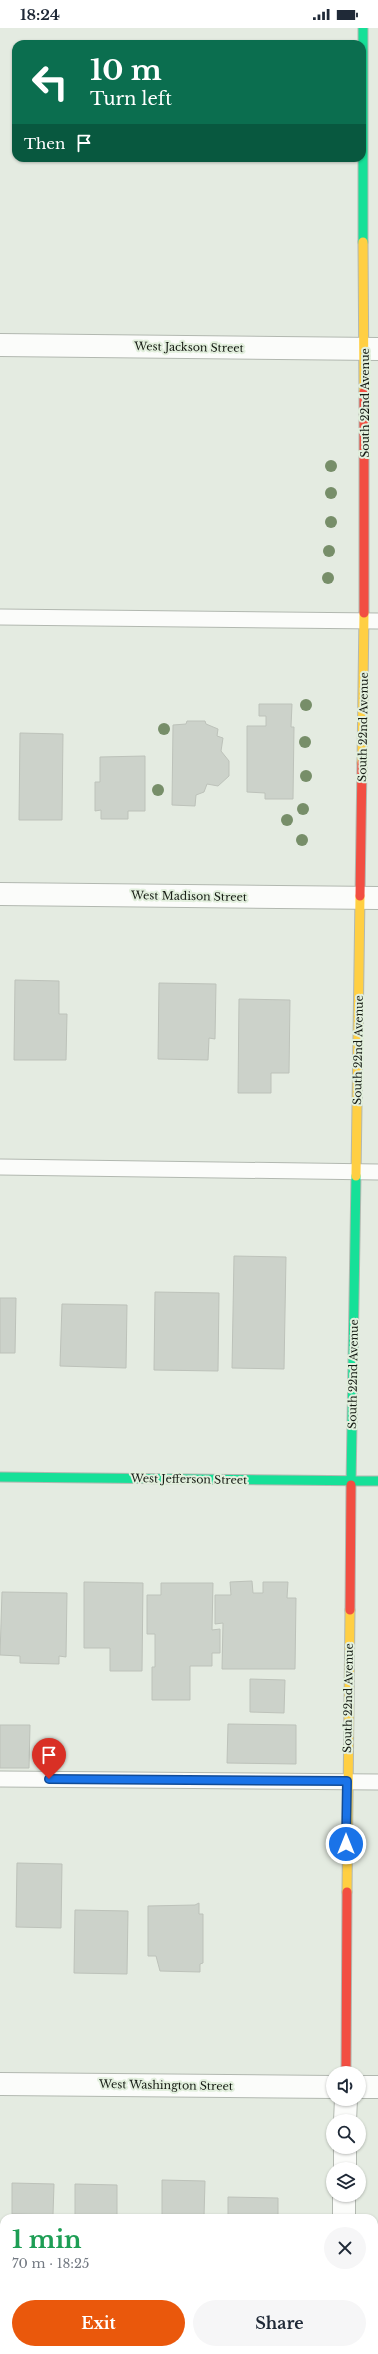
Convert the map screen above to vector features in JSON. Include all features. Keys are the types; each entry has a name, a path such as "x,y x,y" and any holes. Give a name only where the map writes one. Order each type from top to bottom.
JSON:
{"street":[{"name":"South 22nd Avenue","path":"363,28 363,40"},
{"name":"South 22nd Avenue","path":"346,2066 347,1781 355,1172 369,898 372,349 363,281 363,162"},
{"name":"West Jackson Street","path":"0,345 372,349"},
{"name":"West Madison Street","path":"0,894 369,898"},
{"name":"West Jefferson Street","path":"0,1477 378,1481"},
{"name":"West Washington Street","path":"0,2084 326,2087"},
{"path":"366,2087 378,2088"},
{"path":"344,2202 344,2214"}],"lane":[{"path":"0,617 371,621"},
{"path":"0,1167 378,1172"},
{"path":"0,1779 378,1782"}],"building":[{"path":"259,704 292,704 291,727 294,727 293,799 265,799 265,793 247,792 247,726 266,726 266,716 259,716"},
{"path":"187,721 205,721 206,724 218,729 217,736 223,738 221,751 229,761 229,776 218,786 207,784 204,792 196,795 195,806 172,805 173,725 186,724"},
{"path":"20,733 63,734 62,820 19,820"},
{"path":"145,756 145,811 128,811 128,819 101,819 101,810 95,811 95,782 100,782 100,757"},
{"path":"15,980 59,981 59,1014 67,1014 66,1060 14,1060"},
{"path":"159,983 216,984 215,1039 209,1038 208,1060 158,1059"},
{"path":"239,999 290,1000 289,1073 271,1073 271,1093 238,1093"},
{"path":"234,1256 286,1257 284,1369 232,1368"},
{"path":"155,1292 219,1293 218,1371 154,1370"},
{"path":"0,1298 16,1298 15,1353 0,1353"},
{"path":"62,1304 127,1305 126,1368 60,1366"},
{"path":"252,1581 253,1593 263,1593 263,1582 288,1582 287,1598 296,1598 295,1669 222,1669 223,1623 215,1624 215,1595 231,1595 230,1582"},
{"path":"84,1582 143,1583 142,1671 110,1671 110,1648 84,1648"},
{"path":"161,1583 213,1583 212,1630 220,1629 220,1653 212,1653 212,1666 190,1666 190,1700 152,1700 152,1667 155,1667 155,1634 147,1634 147,1595 161,1595"},
{"path":"2,1592 67,1593 66,1657 59,1656 59,1664 20,1663 20,1656 0,1655"},
{"path":"250,1679 285,1680 284,1713 250,1712"},
{"path":"228,1724 296,1725 296,1764 227,1763"},
{"path":"0,1725 30,1725 29,1768 0,1768"},
{"path":"17,1863 62,1864 61,1928 16,1927"},
{"path":"199,1903 199,1914 203,1914 203,1963 200,1964 200,1972 160,1971 156,1956 148,1956 148,1906 195,1905"},
{"path":"75,1910 128,1911 127,1974 74,1973"},
{"path":"162,2180 205,2181 204,2214 162,2214"},
{"path":"12,2183 54,2184 53,2214 12,2214"},
{"path":"75,2184 117,2185 117,2214 75,2214"},
{"path":"228,2197 278,2198 278,2214 228,2214"}],"traffic: fast":[{"path":"363,28 363,40"},
{"path":"363,162 363,242"},
{"path":"351,1485 356,1176"},
{"path":"0,1477 378,1481"}],"traffic: slow":[{"path":"363,242 364,392"},
{"path":"362,763 364,613"},
{"path":"356,1176 360,896"},
{"path":"347,1892 350,1610"}],"traffic: jam":[{"path":"364,392 364,613"},
{"path":"360,896 362,763"},
{"path":"350,1610 351,1485"},
{"path":"346,2066 347,1892"}],"route":[{"path":"49,1779 347,1781 346,1844"}]}
